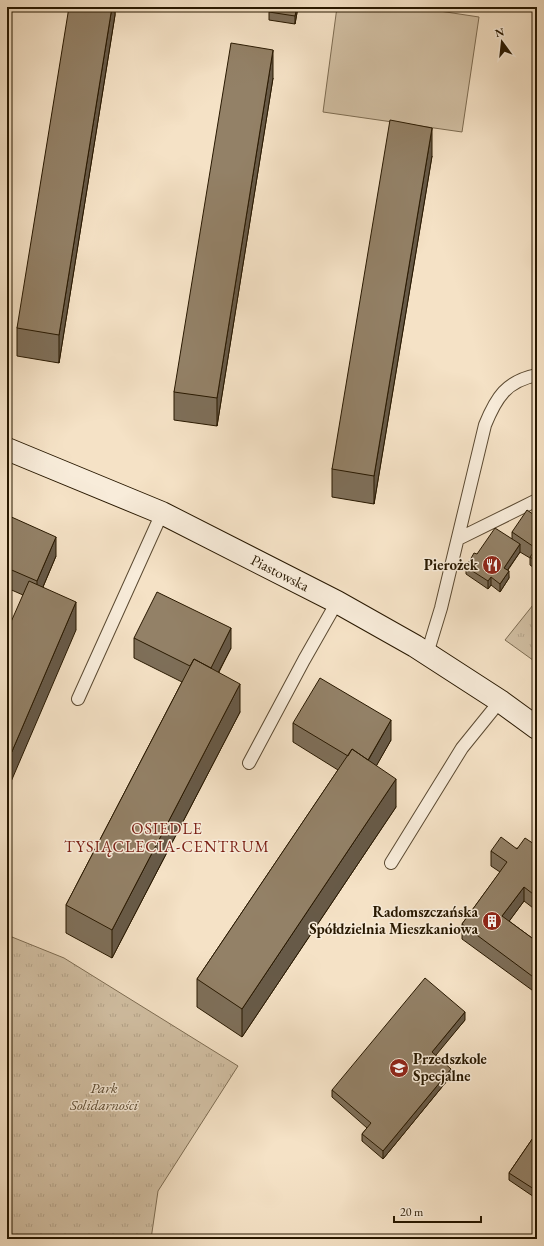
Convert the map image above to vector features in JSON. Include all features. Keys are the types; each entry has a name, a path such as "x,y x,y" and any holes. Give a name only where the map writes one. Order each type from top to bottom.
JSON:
{"street":[{"name":"Piastowska","path":"7,449 162,513 337,602 427,654 500,701 537,728"}],"lane":[{"path":"427,654 441,608 485,426 493,405 504,391 518,381 537,375"},
{"path":"458,539 537,500"},
{"path":"78,699 162,513"},
{"path":"249,763 337,602"},
{"path":"391,863 462,748 500,701"}],"green space":[{"path":"337,7 413,7 479,17 462,132 323,112"},
{"path":"537,600 537,663 505,640"},
{"name":"Park Solidarności","path":"7,935 64,958 238,1066 158,1191 151,1239 7,1239"}],"building":[{"path":"69,7 112,7 59,335 17,328"},
{"path":"270,7 297,7 295,16 269,12"},
{"path":"231,43 273,50 217,398 174,392"},
{"path":"390,120 432,128 374,476 332,469"},
{"path":"527,510 537,517 537,549 512,532"},
{"path":"7,515 56,537 37,581 7,568"},
{"path":"495,528 520,544 504,568 509,571 500,584 491,577 488,581 466,567 474,553 477,554"},
{"path":"533,553 537,556 537,562 530,557"},
{"path":"29,581 76,602 7,763 7,631"},
{"path":"157,592 231,628 211,668 194,659 190,666 134,638"},
{"path":"194,659 240,684 112,930 66,905"},
{"path":"320,678 391,720 368,760 352,749 348,756 293,723"},
{"path":"352,749 396,779 242,1009 197,979"},
{"name":"Radomszczańska Spółdzielnia Mieszkaniowa","path":"501,837 517,849 525,838 537,846 537,897 524,887 502,916 532,938 537,931 536,979 462,924 507,862 491,851"},
{"name":"Przedszkole Specjalne","path":"425,978 465,1012 432,1052 451,1069 383,1151 362,1134 371,1123 332,1090"},
{"path":"537,1132 537,1191 509,1173"}],"place":[{"name":"Pierożek","path":"492,565"},
{"name":"Radomszczańska Spółdzielnia Mieszkaniowa","path":"492,921"},
{"name":"Przedszkole Specjalne","path":"399,1068"}],"district":[{"name":"OSIEDLE TYSIĄCLECIA-CENTRUM","path":"167,837"}]}
